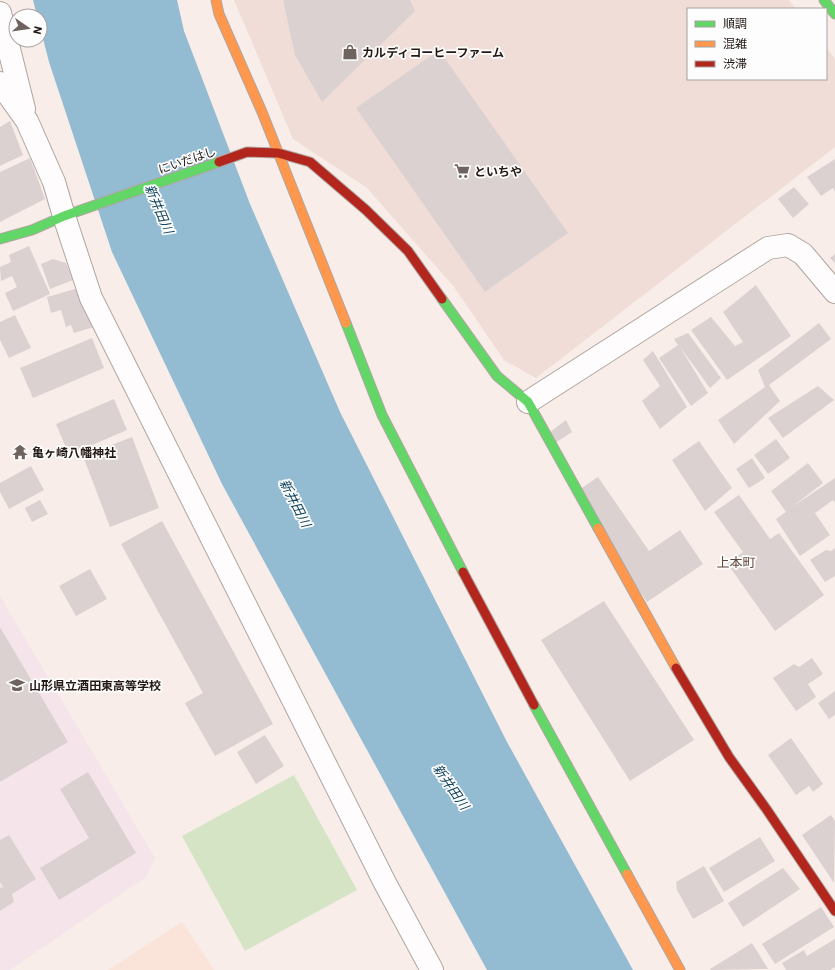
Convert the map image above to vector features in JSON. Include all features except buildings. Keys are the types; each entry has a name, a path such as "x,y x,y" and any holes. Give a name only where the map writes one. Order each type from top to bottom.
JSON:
{"street":[{"path":"216,0 219,14 262,112 382,415 499,642 680,970"},
{"path":"824,0 835,14"},
{"path":"0,13 27,121 54,182 91,298 381,876 432,970"},
{"path":"0,83 27,121"},
{"name":"にいだはし","path":"0,239 32,230 64,216 247,152 278,153"},
{"path":"278,153 310,162 366,210 408,251 497,376 528,402 689,692 729,757 767,810 835,912"},
{"path":"528,402 768,248 788,244 803,254 835,292"}],"shaded area":[{"path":"234,0 789,0 795,8 687,8 687,80 827,80 827,48 835,59 835,147 536,378 504,360 454,287 367,188 293,139"},
{"path":"0,596 155,858 146,877 10,970 0,970"},
{"path":"182,922 214,970 108,970"}],"green space":[{"path":"294,775 357,890 245,951 182,836"}],"water":[{"name":"新井田川","path":"33,0 177,0 184,31 250,204 340,412 507,742 633,970 487,970 222,484 112,252 49,62 45,48 48,48 48,8 35,8"}],"traffic: fast":[{"path":"824,0 835,14"},
{"path":"0,239 32,230 64,216 219,162"},
{"path":"442,299 497,376 528,402 598,528"},
{"path":"346,323 382,415 463,572"},
{"path":"534,705 627,874"}],"traffic: slow":[{"path":"216,0 219,14 262,112 346,323"},
{"path":"598,528 676,668"},
{"path":"627,874 680,970"}],"traffic: jam":[{"path":"219,162 247,152 278,153 310,162 366,210 408,251 442,299"},
{"path":"463,572 534,705"},
{"path":"676,668 729,757 767,810 835,911"}],"place":[{"name":"カルディコーヒーファーム","path":"350,52"},
{"name":"といちや","path":"462,171"},
{"name":"亀ヶ崎八幡神社","path":"20,452"},
{"name":"山形県立酒田東高等学校","path":"17,685"}],"district":[{"name":"上本町","path":"736,562"}]}
